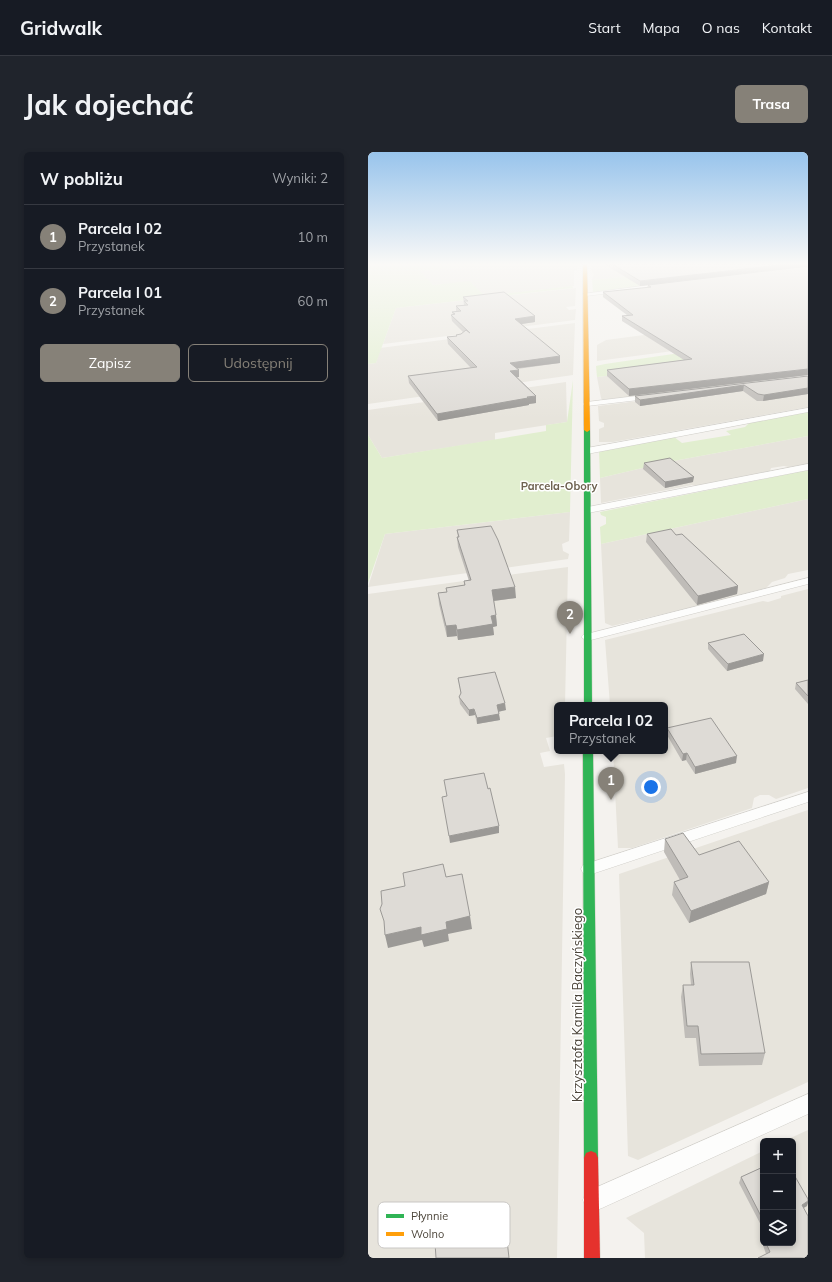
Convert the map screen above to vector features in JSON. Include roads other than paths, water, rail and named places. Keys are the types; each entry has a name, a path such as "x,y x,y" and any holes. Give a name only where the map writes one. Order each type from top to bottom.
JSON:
{"street":[{"path":"586,316 588,702"},
{"name":"Krzysztofa Kamila Baczyńskiego","path":"588,754 592,1258"}],"lane":[{"path":"587,404 658,395"},
{"path":"588,451 808,410"},
{"path":"588,510 808,467"},
{"path":"587,636 808,581"},
{"path":"589,869 808,797"},
{"path":"591,1202 808,1104"}],"place":[{"name":"Parcela I 01","path":"570,634"},
{"name":"Parcela I 02","path":"611,800"}],"district":[{"name":"Parcela-Obory","path":"559,486"}]}
